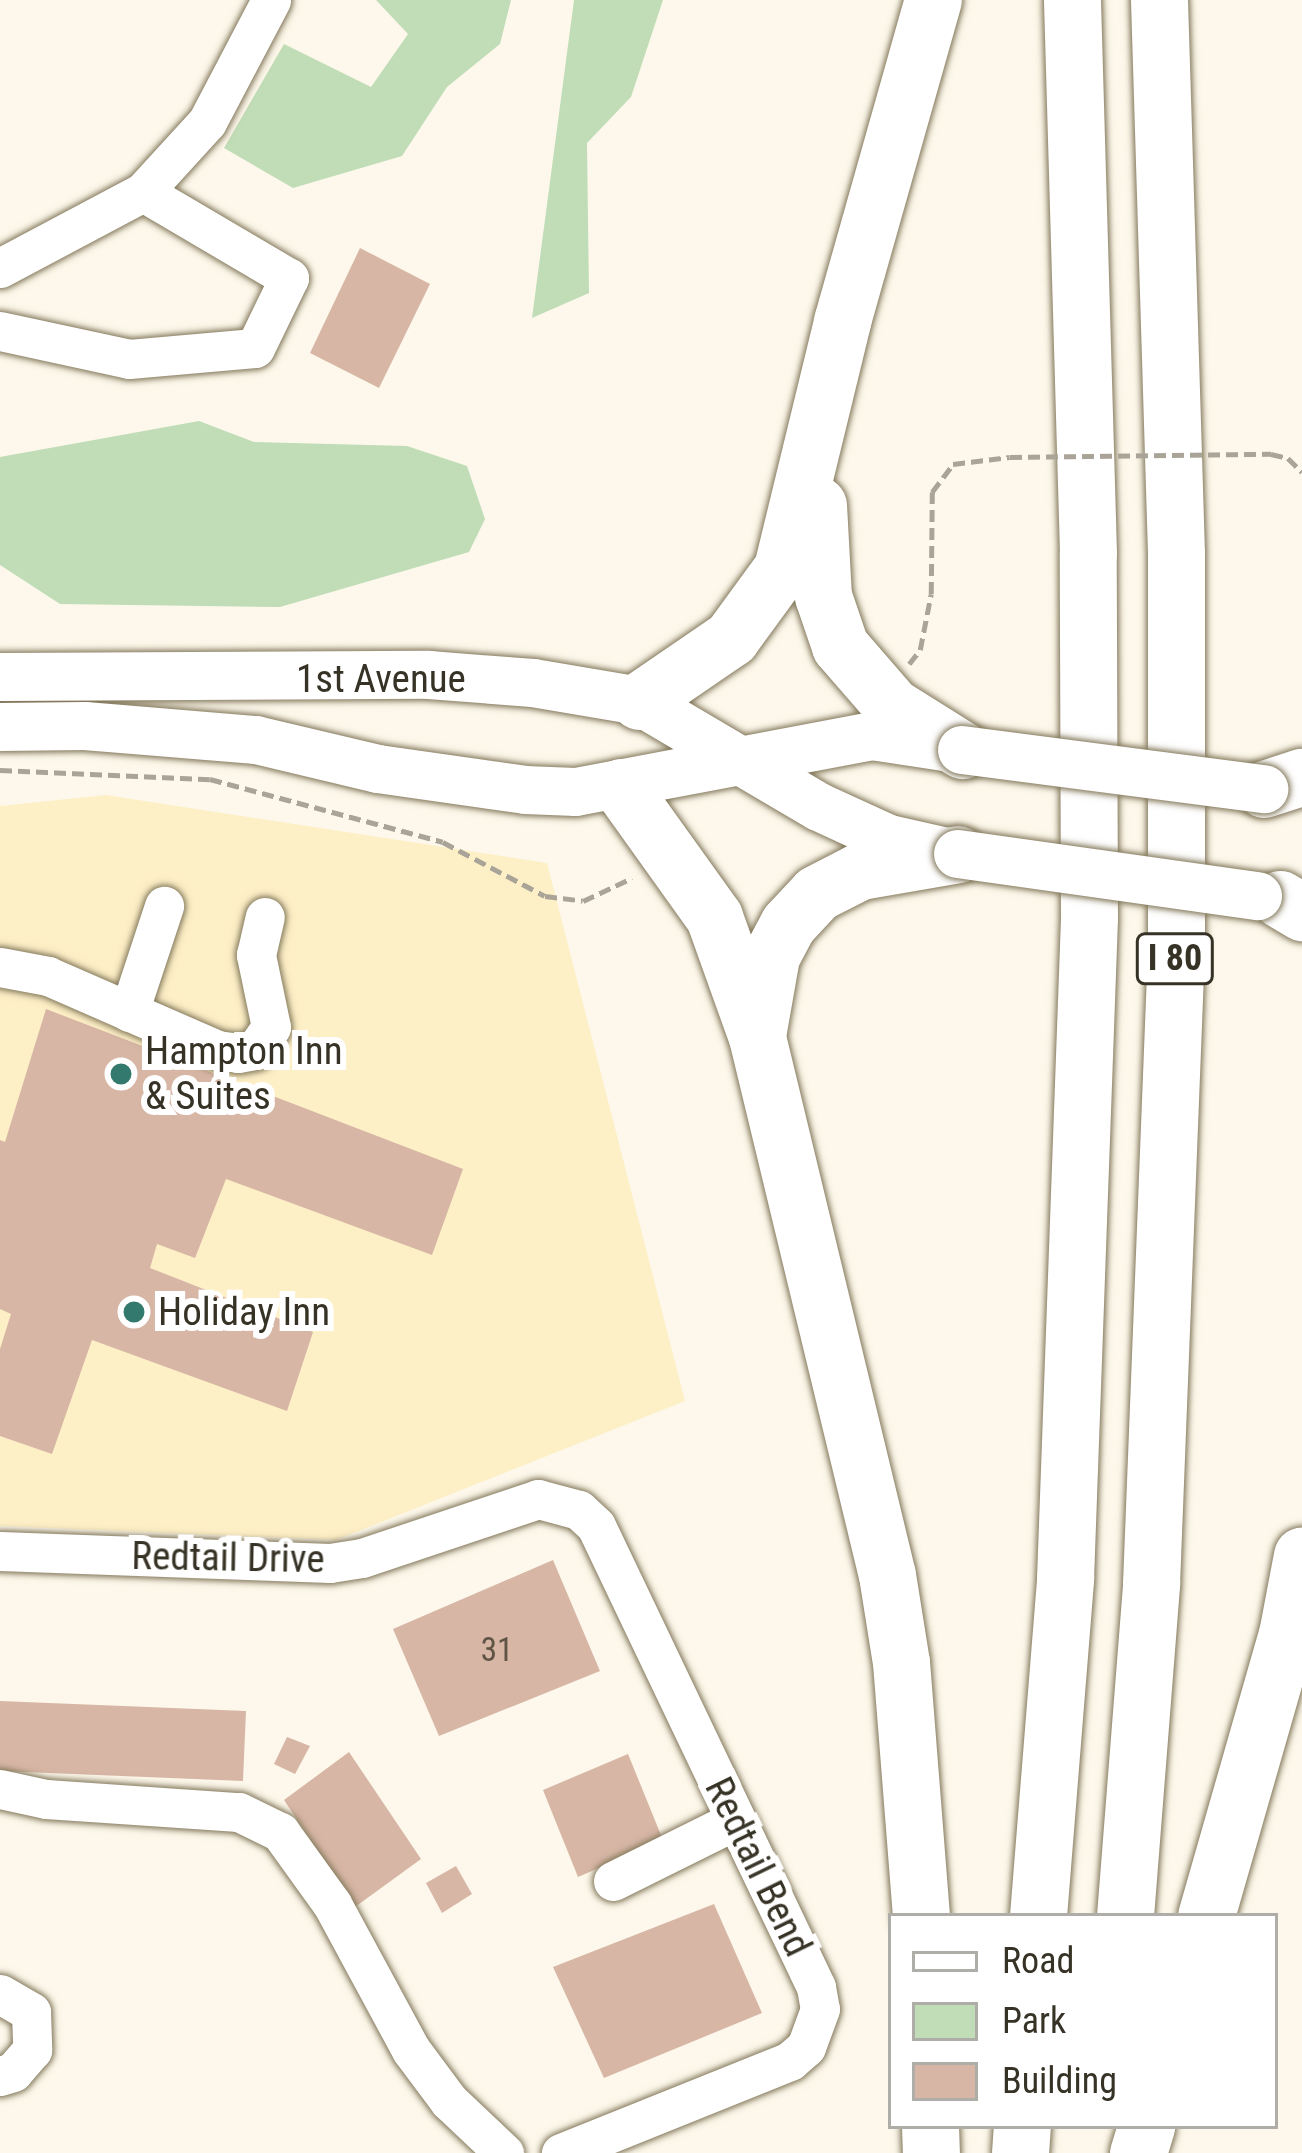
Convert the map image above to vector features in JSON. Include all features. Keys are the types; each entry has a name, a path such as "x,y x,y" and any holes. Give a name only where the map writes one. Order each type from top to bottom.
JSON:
{"highway":[{"path":"639,701 731,638 763,602 782,568 933,0"},
{"name":"I 80","path":"1038,1913 1065,1579 1089,918 1088,553 1072,0"},
{"name":"I 80","path":"1125,1913 1151,1584 1176,947 1176,553 1160,0"},
{"path":"821,411 816,545 823,596 840,646 892,706 962,750"},
{"path":"621,787 714,917 757,1037 886,1575 901,1662 921,1913"},
{"path":"757,1037 771,956 788,924 817,893 860,871 958,854"},
{"path":"1207,1913 1287,1634 1302,1555"}],"main road":[{"name":"1st Avenue","path":"0,677 429,675 533,683 639,701 742,764 889,839 958,854 1286,900"},
{"name":"1st Avenue","path":"0,727 85,726 256,740 378,770 525,790 621,787 872,736 1289,787"}],"street":[{"path":"0,268 143,192 207,122 271,0"},
{"path":"0,331 129,359 255,348 289,278 143,192"},
{"path":"129,1012 164,906"},
{"path":"0,967 48,976 218,1050 255,1050 271,1027 256,956 265,917"},
{"name":"Redtail Bend","path":"518,1503 559,1501 579,1510 596,1526 816,1988 815,2030 790,2062 561,2153"},
{"name":"Redtail Drive","path":"0,1551 330,1563 362,1558 518,1503"},
{"path":"0,1790 46,1799 239,1812 280,1832 332,1904 411,2050 449,2101 504,2153"},
{"path":"613,1882 736,1820"},
{"path":"0,1994 31,2012 32,2050 13,2072 0,2076"}],"path":[{"path":"898,676 920,650 931,594 932,492 953,464 1010,457 1271,454 1288,458 1302,472"},
{"path":"0,770 210,779 443,842 545,896 583,901 624,885 636,874"}],"shaded area":[{"path":"106,795 547,863 685,1401 336,1540 0,1526 0,806"}],"green space":[{"path":"376,0 511,0 500,44 447,87 402,156 293,188 224,148 284,44 371,87 408,34"},
{"path":"574,0 663,0 631,97 587,143 589,293 532,318"},
{"path":"199,421 254,442 407,446 467,466 485,519 469,552 280,607 60,604 0,565 0,457"}],"building":[{"path":"360,248 430,284 379,388 310,353"},
{"path":"46,1009 463,1169 432,1255 226,1179 195,1258 157,1244 150,1268 313,1332 287,1411 92,1340 52,1454 0,1436 0,1349 11,1314 0,1309 0,1140 5,1142"},
{"path":"553,1560 600,1671 439,1736 393,1629"},
{"path":"0,1701 246,1711 243,1781 0,1771"},
{"path":"287,1737 310,1746 295,1774 274,1764"},
{"path":"349,1752 421,1859 355,1907 284,1800"},
{"path":"628,1754 663,1840 578,1877 543,1790"},
{"path":"456,1866 472,1894 442,1913 426,1883"},
{"path":"714,1904 762,2013 604,2078 553,1967"}],"place":[{"name":"Hampton Inn & Suites","path":"121,1074"},
{"name":"Holiday Inn","path":"134,1312"}]}
